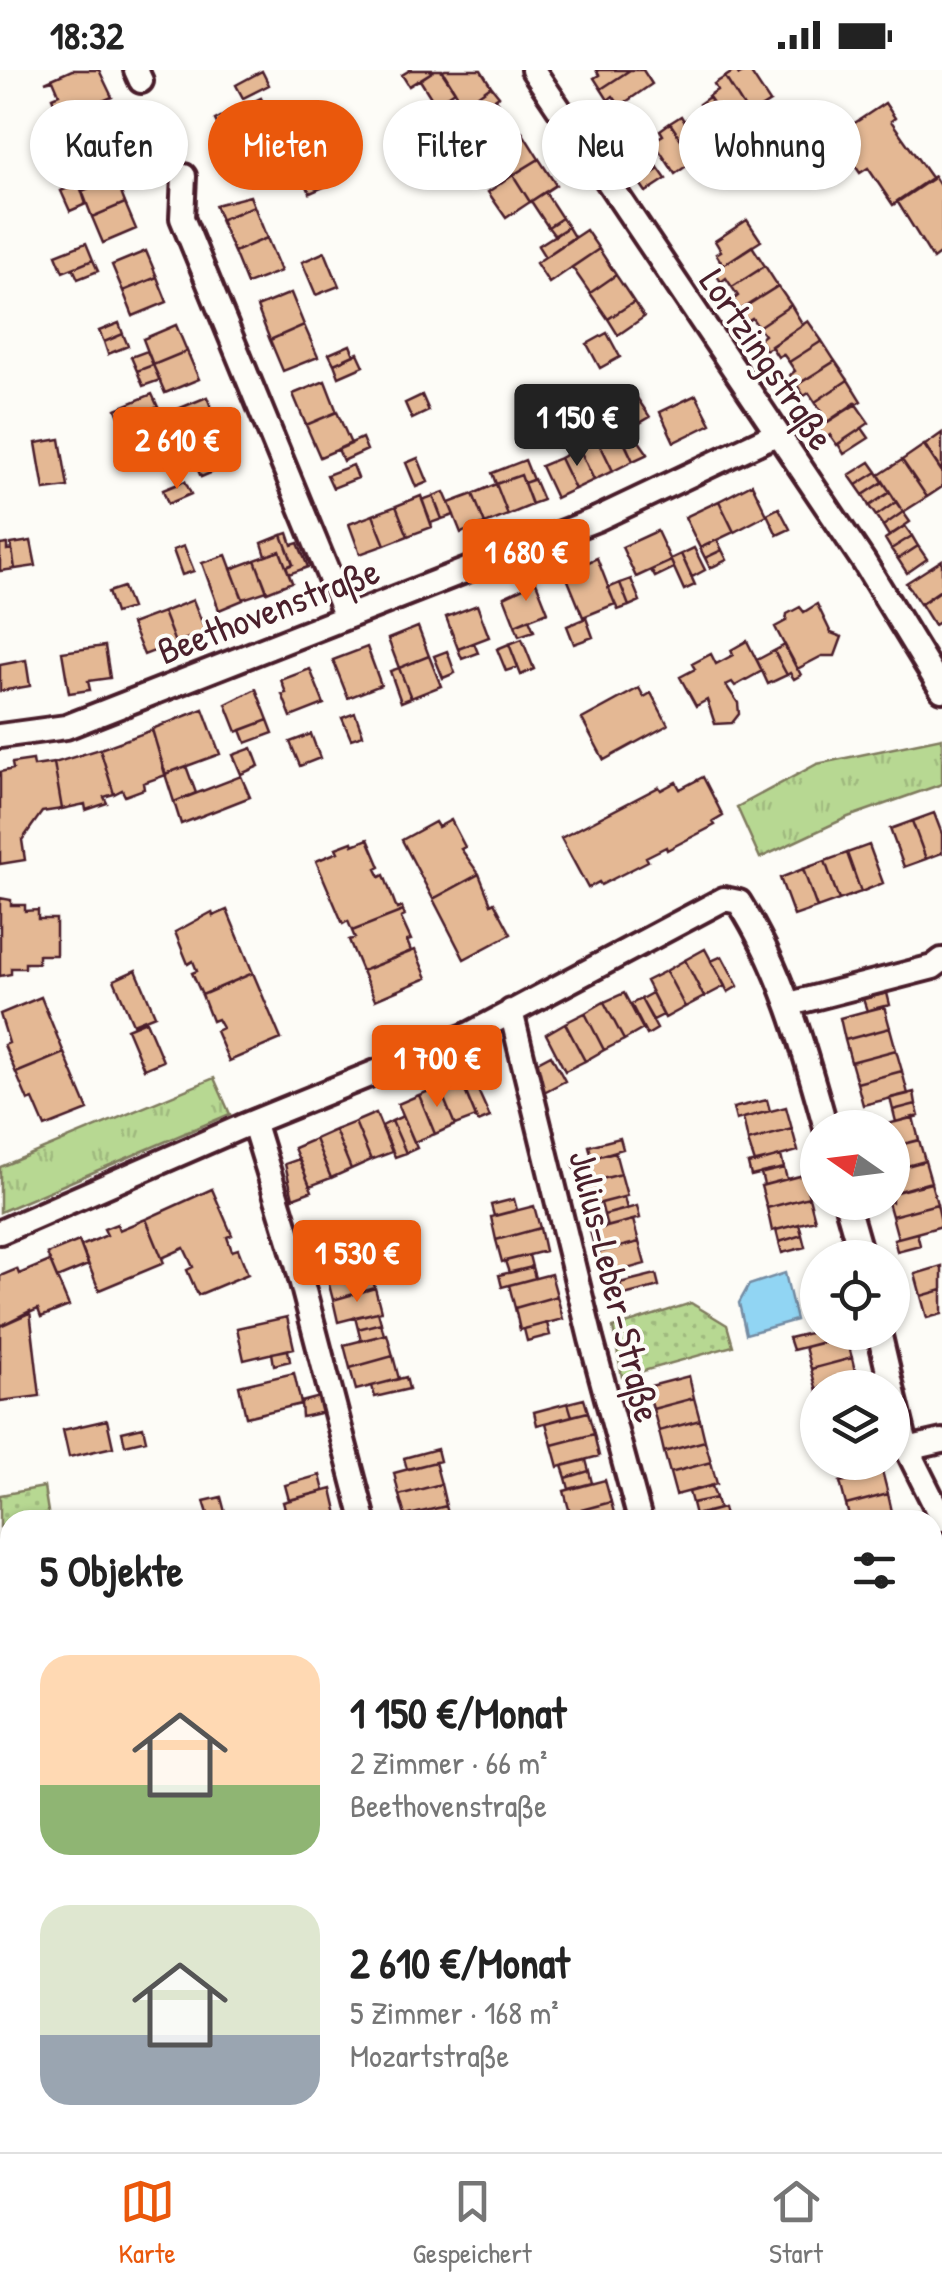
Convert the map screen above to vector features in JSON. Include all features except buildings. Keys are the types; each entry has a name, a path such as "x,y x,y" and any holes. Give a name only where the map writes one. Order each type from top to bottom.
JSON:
{"street":[{"name":"Lortzingstraße","path":"533,70 864,562 942,690"},
{"path":"183,190 182,218 346,617"},
{"name":"Beethovenstraße","path":"0,736 66,727 597,520 776,434"},
{"path":"0,1232 470,1034 724,898 739,902 753,924 790,1004 821,1110"},
{"path":"790,1004 933,967 942,960"},
{"name":"Julius-Leber-Straße","path":"511,1011 637,1510"},
{"path":"254,1124 297,1264 361,1510"},
{"path":"910,1448 942,1441"},
{"path":"910,1456 933,1510"}],"green space":[{"path":"942,738 942,784 848,817 760,858 737,807 817,764"},
{"path":"214,1078 230,1114 0,1212 0,1167"},
{"path":"691,1303 727,1325 733,1346 622,1377 613,1328"},
{"path":"44,1487 48,1510 0,1510 0,1495"}],"water":[{"path":"785,1273 796,1320 746,1334 739,1303 749,1285"}]}
